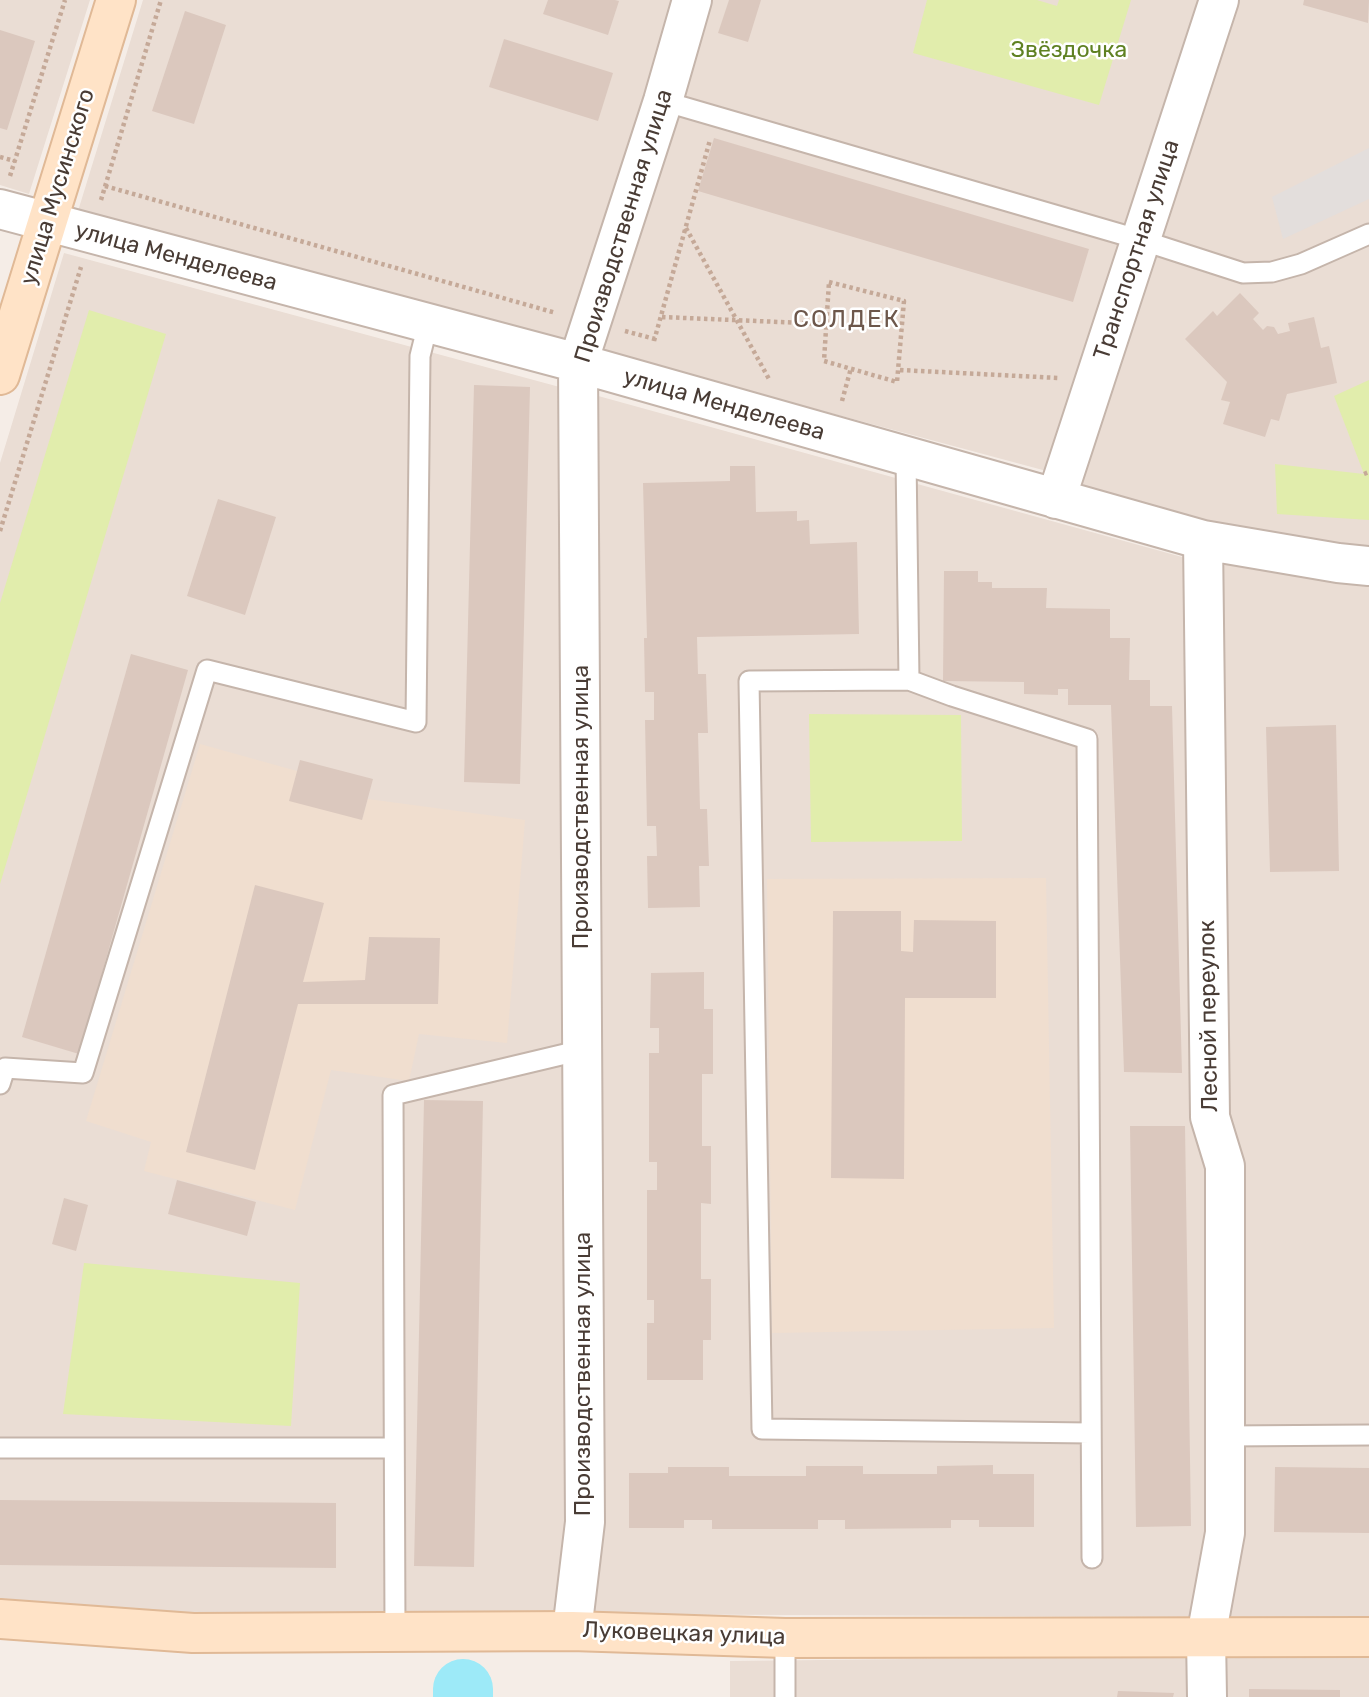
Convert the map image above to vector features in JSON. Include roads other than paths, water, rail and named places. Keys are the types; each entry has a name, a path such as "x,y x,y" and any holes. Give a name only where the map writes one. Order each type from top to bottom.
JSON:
{"street":[{"name":"улица Мусинского","path":"0,374 116,0"},
{"name":"Производственная улица","path":"572,1631 585,1522 578,363 663,101 692,0"},
{"name":"Транспортная улица","path":"1056,499 1219,0"},
{"name":"улица Менделеева","path":"4,195 47,223 578,363 1203,540 1369,566"},
{"name":"Лесной переулок","path":"1203,540 1210,1117 1225,1166 1225,1533 1206,1637 1207,1697"},
{"name":"Луковецкая улица","path":"0,1619 193,1633 572,1631 785,1638 1369,1637"}],"lane":[{"path":"663,101 1141,240 1243,273 1272,272 1301,264 1369,234"},
{"path":"0,1084 5,1068 83,1073 207,670 416,722 421,355 428,324"},
{"path":"906,458 909,680"},
{"path":"1090,1433 762,1429 749,681 909,680 1087,739 1092,1559"},
{"path":"395,1632 394,1095 582,1050"},
{"path":"1225,1436 1369,1435"},
{"path":"0,1448 394,1448"},
{"path":"785,1638 785,1697"}],"waterway":[{"path":"463,1689 463,1697"}],"district":[{"name":"СОЛДЕК","path":"847,320"}],"park label":[{"name":"Звёздочка","path":"1069,50"}]}
